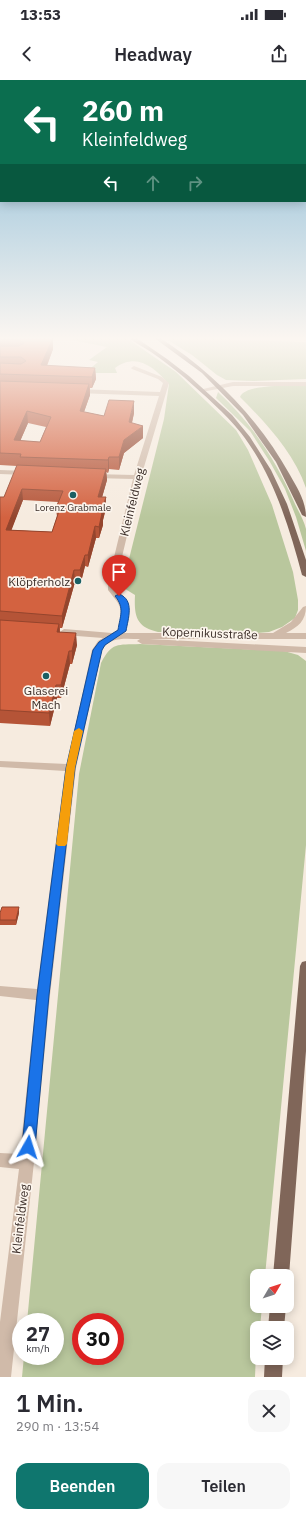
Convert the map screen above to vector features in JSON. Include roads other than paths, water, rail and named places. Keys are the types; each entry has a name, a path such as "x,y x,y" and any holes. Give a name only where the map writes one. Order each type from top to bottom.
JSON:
{"main road":[{"path":"209,398 248,437 260,456 286,512 298,544 306,575"},
{"path":"231,398 246,414 269,444 306,515"},
{"path":"282,1269 303,1031 306,966"},
{"path":"273,1377 274,1365"}],"street":[{"name":"Kleinfeldweg","path":"2,1377 27,1162 43,995 71,768 97,650 102,643 122,631 126,608 124,602 112,590 112,582 137,477 162,398"},
{"path":"0,472 38,473"},
{"path":"84,475 137,477"},
{"name":"Kopernikusstraße","path":"274,635 284,632 295,624 306,609"},
{"name":"Kopernikusstraße","path":"52,632 112,636 306,636"},
{"name":"Kopernikusstraße","path":"112,636 168,644 206,644 306,650"},
{"path":"0,764 71,768"},
{"path":"0,991 43,995"},
{"path":"0,1160 27,1162"}],"place":[{"name":"Lorenz Grabmale","path":"73,495"},
{"name":"Klöpferholz","path":"78,581"},
{"name":"Glaserei Mach","path":"46,676"}]}
